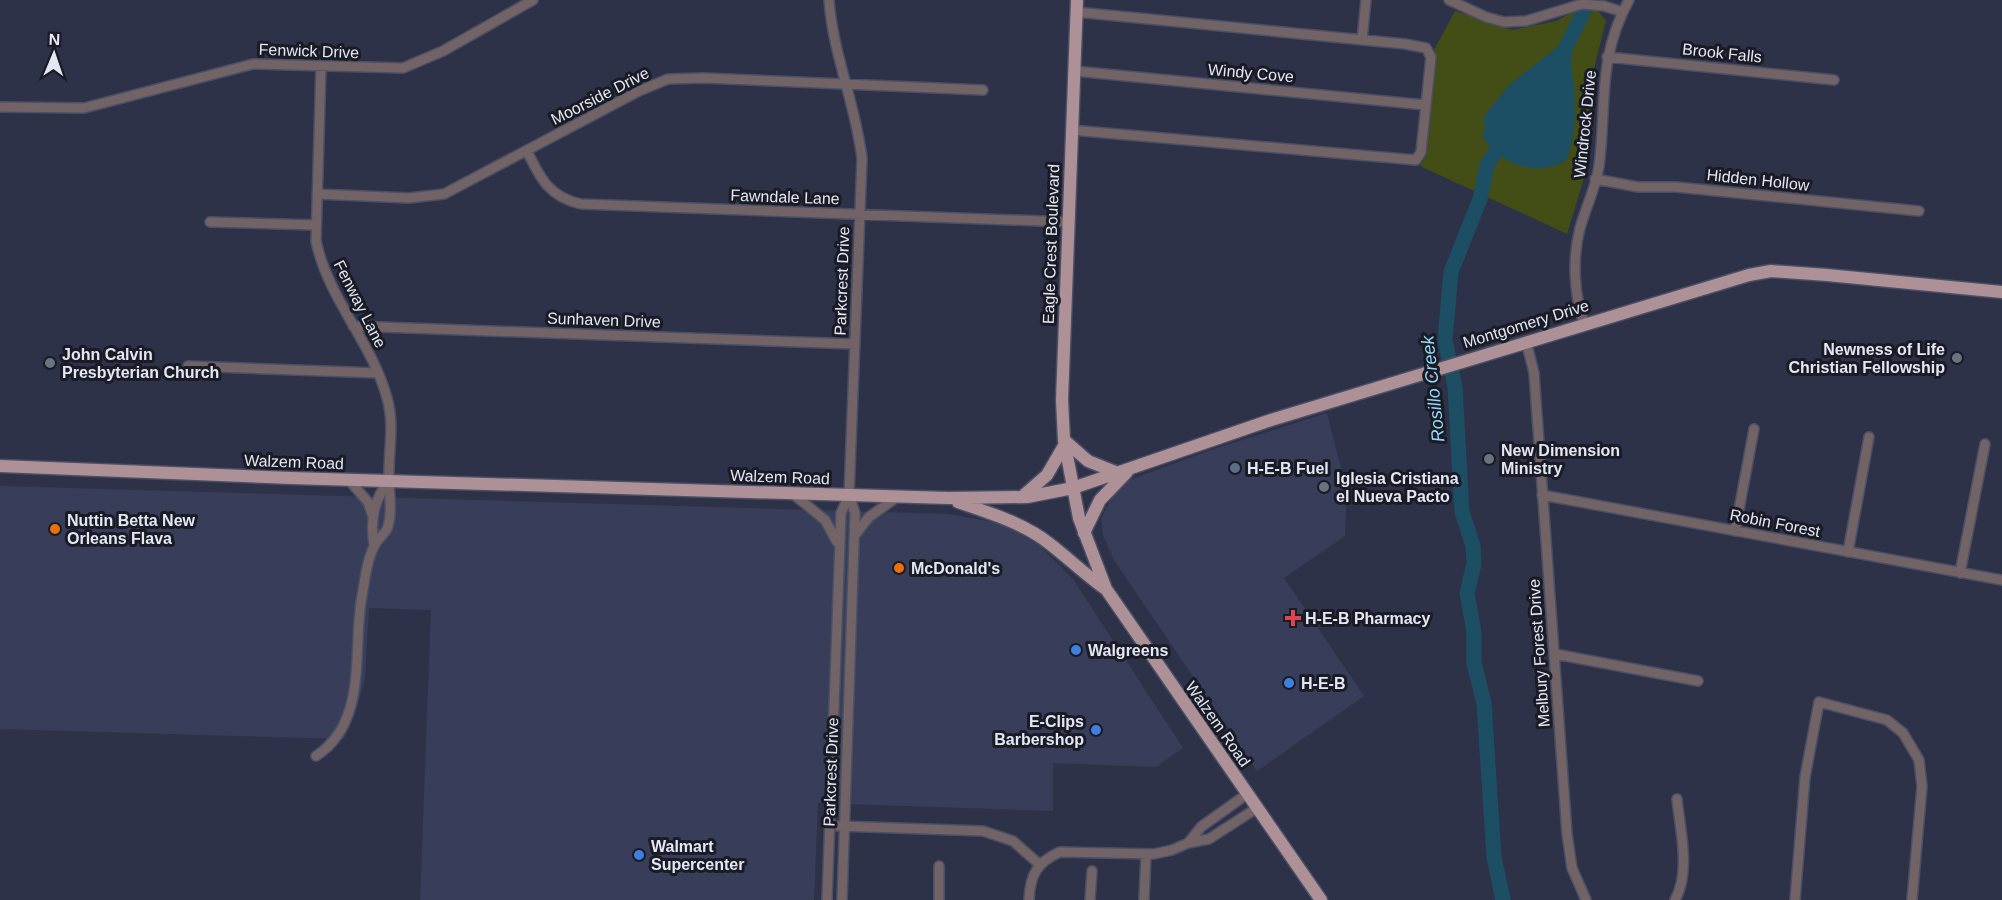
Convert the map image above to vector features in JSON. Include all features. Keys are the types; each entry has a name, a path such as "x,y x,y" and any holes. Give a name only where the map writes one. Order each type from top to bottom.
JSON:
{"main road":[{"name":"Eagle Crest Boulevard","path":"1073,488 1065,442 1062,400 1076,6"},
{"name":"Montgomery Drive","path":"1073,488 1225,435 1584,323 1749,275 1771,271 2002,292"},
{"path":"1022,497 1047,475 1065,442 1088,461 1124,471 1100,500 1084,533"},
{"name":"Walzem Road","path":"0,466 349,480 898,497 1022,497 1073,488 1084,533 1106,589 1321,900"},
{"path":"948,498 1003,517 1026,529 1106,589"}],"street":[{"path":"510,0 515,10"},
{"name":"Fenwick Drive","path":"0,107 84,108 253,64 403,68 442,51 533,0"},
{"name":"Parkcrest Drive","path":"829,0 836,49 859,131 862,159 849,495 855,513 842,900"},
{"path":"1362,40 1366,0"},
{"name":"Windrock Drive","path":"1584,323 1578,307 1575,258 1580,228 1595,179 1600,153 1610,40 1629,0"},
{"path":"1452,1 1486,17 1504,22 1526,21 1582,4 1605,6 1623,12"},
{"path":"1071,130 1416,160 1421,152 1430,52 1426,48 1406,44 1076,6"},
{"name":"Brook Falls","path":"1607,57 1834,80"},
{"name":"Fenway Lane","path":"321,66 315,225 323,267 378,373 387,398 392,430 389,481 392,495 387,529 374,545"},
{"name":"Windy Cove","path":"1074,71 1426,105"},
{"name":"Moorside Drive","path":"317,194 409,198 433,196 455,189 639,91 668,79 703,78 983,90"},
{"name":"Fawndale Lane","path":"527,151 544,184 557,196 580,204 1068,222"},
{"name":"Hidden Hollow","path":"1595,179 1638,188 1676,187 1918,211"},
{"path":"210,222 315,225"},
{"name":"Sunhaven Drive","path":"353,326 855,344"},
{"name":"Melbury Forest Drive","path":"1526,341 1532,359 1569,851 1575,876 1586,900"},
{"path":"188,366 378,373"},
{"path":"1735,531 1754,429"},
{"path":"1848,552 1869,437"},
{"path":"1960,573 1984,444"},
{"path":"349,480 368,502 373,518"},
{"path":"316,756 332,742 353,697 361,600 374,545 373,518 377,495 389,481"},
{"path":"793,494 825,519 840,547"},
{"name":"Parkcrest Drive","path":"827,900 841,513 849,495"},
{"name":"Robin Forest","path":"1542,495 2002,580"},
{"path":"854,538 868,517 898,497"},
{"path":"1555,654 1698,681"},
{"path":"1795,900 1805,777 1819,702 1887,720 1903,732 1919,760 1922,786 1912,900"},
{"path":"1188,843 1201,827 1247,794"},
{"path":"1676,900 1682,885 1684,862 1677,799"},
{"path":"1029,900 1029,885 1039,864 1060,852 1146,854 1172,850 1188,843 1209,839 1257,808"},
{"path":"830,826 983,831 1013,841 1039,864"},
{"path":"1144,900 1146,854"},
{"path":"939,866 939,900"},
{"path":"1090,900 1092,871"}],"shaded area":[{"path":"1568,39 1572,39 1574,44 1571,61 1575,117 1566,160 1555,166 1531,168 1507,160 1488,145 1482,135 1485,129 1484,116 1509,85"},
{"path":"1327,413 1347,492 1345,536 1284,578 1364,696 1257,771 1114,560 1103,535 1101,519 1112,497 1124,482 1211,450"},
{"path":"0,486 948,514 999,523 1039,545 1073,579 1183,748 1156,767 1053,763 1053,811 818,803 814,900 420,900 431,610 369,608 365,679 355,715 344,739 0,729"}],"green space":[{"path":"1577,10 1598,11 1606,21 1595,64 1588,165 1567,234 1420,166 1426,155 1433,52 1455,11 1512,30 1556,21"}],"waterway":[{"name":"Rosillo Creek","path":"1561,57 1584,11"},
{"name":"Rosillo Creek","path":"1503,900 1494,857 1484,703 1474,663 1474,632 1467,593 1474,564 1473,546 1462,512 1455,387 1445,340 1451,272 1480,199 1487,165 1506,135"}],"place":[{"name":"Newness of Life Christian Fellowship","path":"1957,358"},
{"name":"John Calvin Presbyterian Church","path":"50,363"},
{"name":"New Dimension Ministry","path":"1489,459"},
{"name":"H-E-B Fuel","path":"1235,468"},
{"name":"Iglesia Cristiana el Nueva Pacto","path":"1324,487"},
{"name":"Nuttin Betta New Orleans Flava","path":"55,529"},
{"name":"McDonald's","path":"899,568"},
{"name":"H-E-B Pharmacy","path":"1293,618"},
{"name":"Walgreens","path":"1076,650"},
{"name":"H-E-B","path":"1289,683"},
{"name":"E-Clips Barbershop","path":"1096,730"},
{"name":"Walmart Supercenter","path":"639,855"}]}
